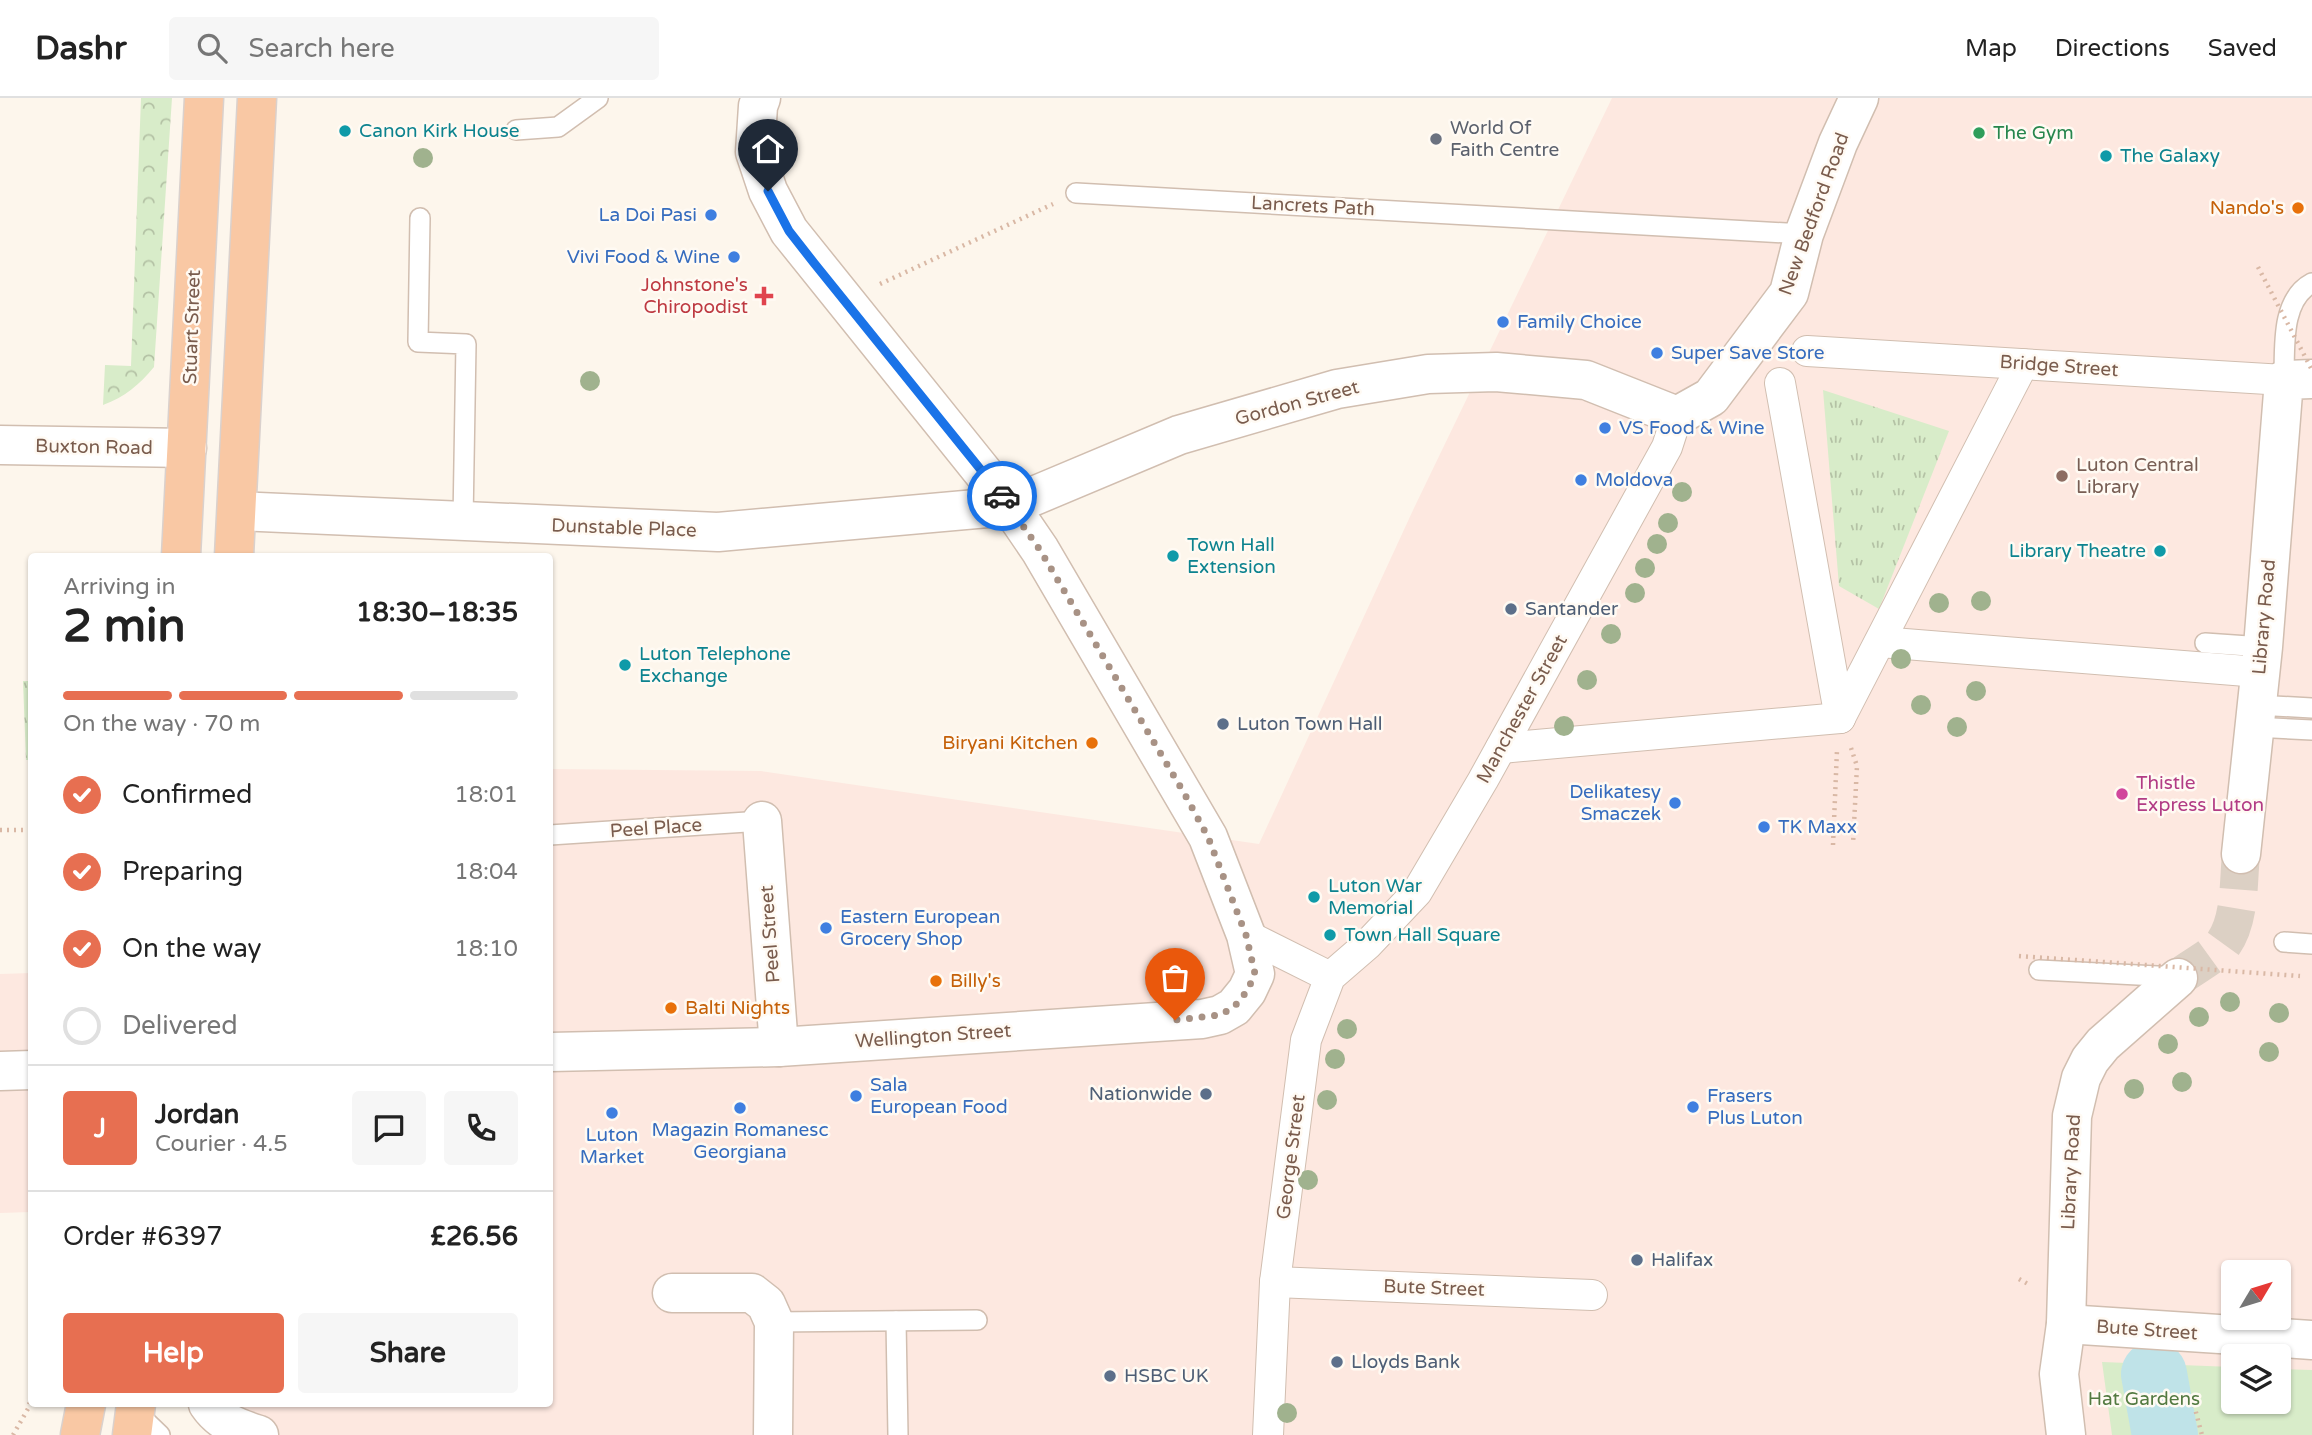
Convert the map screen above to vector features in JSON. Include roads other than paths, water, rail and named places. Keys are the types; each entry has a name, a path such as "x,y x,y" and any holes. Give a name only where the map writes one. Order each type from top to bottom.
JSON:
{"highway":[{"name":"Stuart Street","path":"181,553 204,98"},
{"path":"234,553 257,98"},
{"path":"80,1435 85,1407"}],"street":[{"name":"Wellington Street","path":"553,1052 779,1047 1202,1019 1220,1015 1234,1007 1247,991 1255,974 1246,935 1208,837 1040,550 1010,506 789,231 768,191 755,152 761,98"},
{"name":"New Bedford Road","path":"1676,416 1711,397 1789,293 1804,234 1838,143 1859,98"},
{"name":"Bridge Street","path":"1807,351 2302,376"},
{"path":"1840,718 2023,364"},
{"name":"Gordon Street","path":"1010,506 1178,435 1337,389 1429,374 1496,372 1586,380 1676,416"},
{"name":"Library Road","path":"2241,854 2258,688 2302,376"},
{"path":"1780,383 1840,718"},
{"name":"Manchester Street","path":"1330,976 1367,945 1417,892 1501,748 1667,447 1676,416"},
{"name":"Buxton Road","path":"0,445 187,448"},
{"name":"Dunstable Place","path":"238,510 718,531 1010,506"},
{"path":"1880,642 2258,688"},
{"path":"1501,748 1840,718"},
{"name":"Peel Street","path":"762,821 779,1047"},
{"path":"1246,935 1330,976"},
{"name":"George Street","path":"1268,1435 1275,1282 1307,1040 1330,976"},
{"name":"Library Road","path":"2066,1435 2059,1374 2066,1324 2072,1116 2081,1078 2090,1060 2103,1044 2178,978"},
{"path":"0,1070 28,1070"},
{"name":"Bute Street","path":"1275,1282 1592,1295"},
{"path":"672,1293 752,1293 766,1304 774,1322 773,1435"},
{"name":"Bute Street","path":"2066,1324 2312,1340"},
{"path":"210,1407 225,1422 259,1435"}],"lane":[{"path":"516,130 558,127 598,98"},
{"name":"Lancrets Path","path":"1076,193 1804,234"},
{"path":"420,218 418,342 466,344 463,521"},
{"path":"2302,376 2286,326 2300,289 2312,283"},
{"path":"2205,643 2312,730"},
{"path":"2258,688 2312,708"},
{"name":"Peel Place","path":"553,835 762,821"},
{"path":"2284,942 2312,944"},
{"path":"2039,970 2178,978"},
{"path":"774,1322 977,1320"},
{"path":"896,1321 898,1435"}],"waterway":[{"path":"2154,1374 2165,1435"}],"tunnel":[{"path":"2178,978 2214,953 2226,940 2235,916 2241,854"}],"place":[{"name":"Canon Kirk House","path":"345,131"},
{"name":"The Gym","path":"1979,133"},
{"name":"World Of Faith Centre","path":"1436,139"},
{"name":"The Galaxy","path":"2106,156"},
{"name":"Nando's","path":"2298,208"},
{"name":"La Doi Pasi","path":"711,215"},
{"name":"Vivi Food & Wine","path":"734,257"},
{"name":"Johnstone's Chiropodist","path":"764,296"},
{"name":"Family Choice","path":"1503,322"},
{"name":"Super Save Store","path":"1657,353"},
{"name":"VS Food & Wine","path":"1605,428"},
{"name":"Luton Central Library","path":"2062,476"},
{"name":"Moldova","path":"1581,480"},
{"name":"Library Theatre","path":"2160,551"},
{"name":"Town Hall Extension","path":"1173,556"},
{"name":"Santander","path":"1511,609"},
{"name":"Luton Telephone Exchange","path":"625,665"},
{"name":"Luton Town Hall","path":"1223,724"},
{"name":"Biryani Kitchen","path":"1092,743"},
{"name":"Thistle Express Luton","path":"2122,794"},
{"name":"Delikatesy Smaczek","path":"1675,803"},
{"name":"TK Maxx","path":"1764,827"},
{"name":"Luton War Memorial","path":"1314,897"},
{"name":"Eastern European Grocery Shop","path":"826,928"},
{"name":"Town Hall Square","path":"1330,935"},
{"name":"Billy's","path":"936,981"},
{"name":"Balti Nights","path":"671,1008"},
{"name":"Nationwide","path":"1206,1094"},
{"name":"Sala European Food","path":"856,1096"},
{"name":"Frasers Plus Luton","path":"1693,1107"},
{"name":"Magazin Romanesc Georgiana","path":"740,1108"},
{"name":"Luton Market","path":"612,1113"},
{"name":"Halifax","path":"1637,1260"},
{"name":"Lloyds Bank","path":"1337,1362"},
{"name":"HSBC UK","path":"1110,1376"}],"park label":[{"name":"Hat Gardens","path":"2144,1399"}]}
